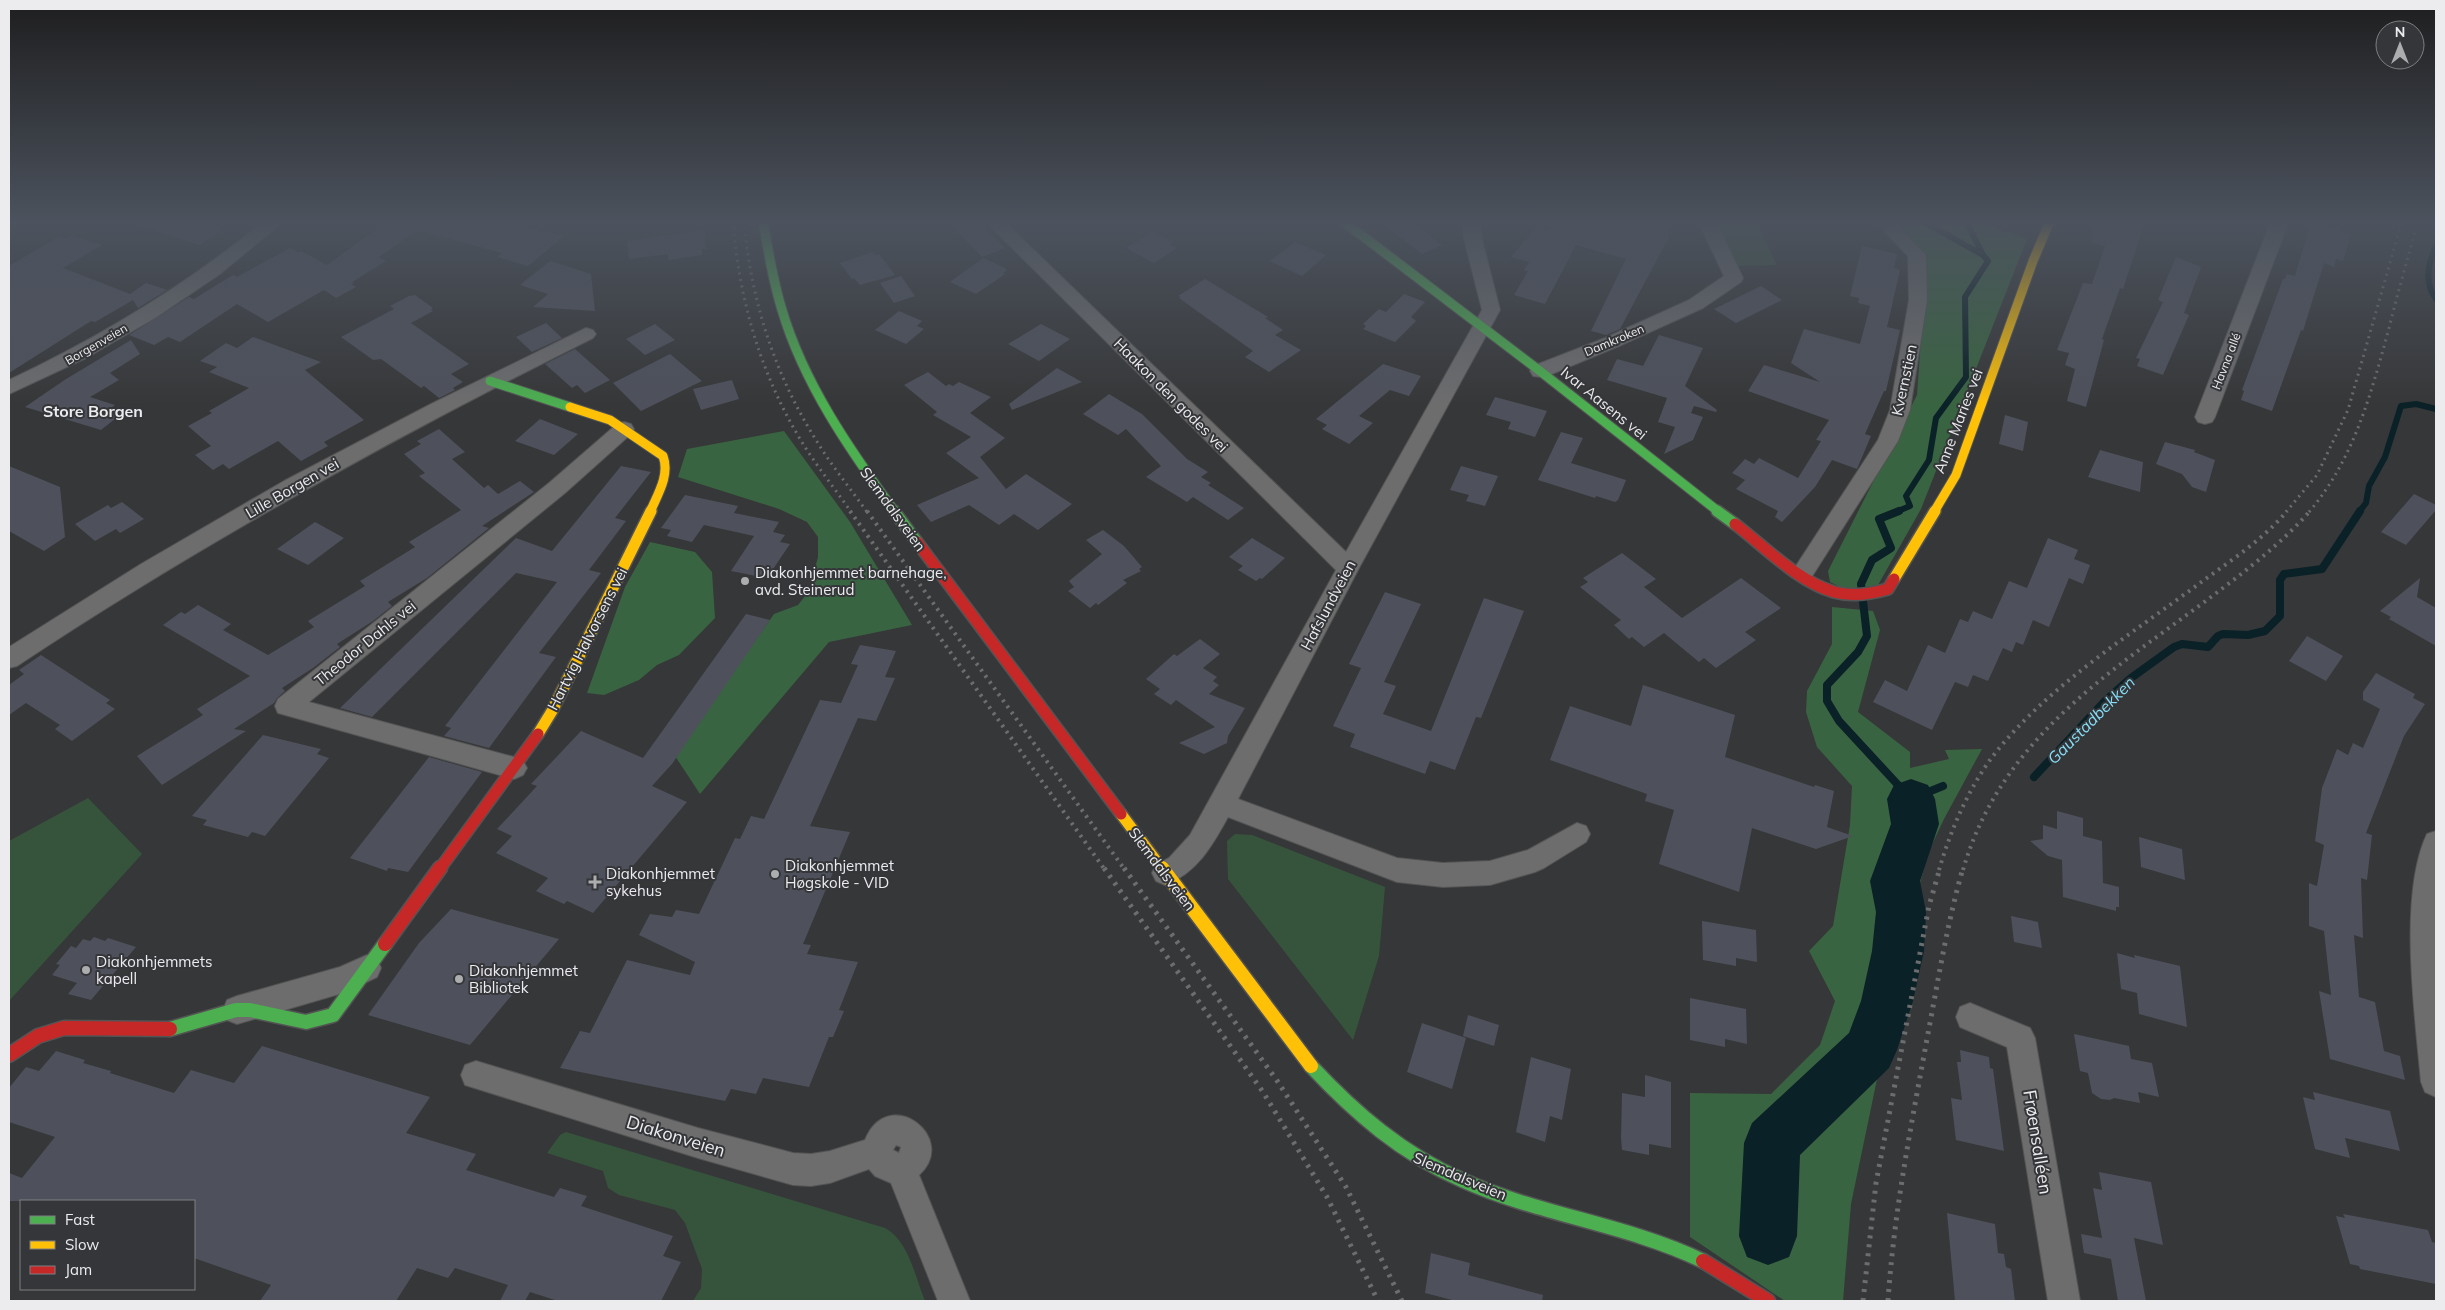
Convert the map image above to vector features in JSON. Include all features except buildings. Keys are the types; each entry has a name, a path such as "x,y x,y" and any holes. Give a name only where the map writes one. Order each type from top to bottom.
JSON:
{"street":[{"name":"Borgenveien","path":"9,388 84,352 193,282"},
{"name":"Slemdalsveien","path":"774,282 798,358 821,403 873,482 1303,1057 1342,1100 1374,1131 1409,1155 1474,1185 1509,1198 1655,1240 1701,1259 1768,1301"},
{"name":"Haakon den godes vei","path":"1056,282 1348,568"},
{"name":"Ivar Aasens vei","path":"1423,282 1540,371 1678,482 1784,561 1834,592 1852,594"},
{"name":"Hafslundveien","path":"1164,873 1178,866 1199,843 1222,804 1348,568 1480,326 1491,310 1484,282"},
{"name":"Damkroken","path":"1540,371 1612,342 1696,304 1728,282"},
{"name":"Kvernstien","path":"1803,572 1888,441 1900,410 1918,300 1918,282"},
{"name":"Anne Maries vei","path":"1852,594 1874,593 1888,589 1956,474 2025,282"},
{"name":"Havna allé","path":"2205,417 2257,282"},
{"name":"Lille Borgen vei","path":"9,659 152,570 339,461 586,334"},
{"name":"Hartvig Halvorsens vei","path":"9,1055 37,1035 56,1028 83,1026 140,1032 169,1029 346,978 371,966 514,768 552,711 664,480 666,464 663,456 610,420 594,413 490,382"},
{"name":"Theodor Dahls vei","path":"514,768 287,706 557,488 624,429"},
{"path":"1222,804 1397,870 1443,875 1490,873 1535,860 1577,834"},
{"path":"2436,842 2429,868 2426,953 2436,1082"},
{"name":"Frøensalléen","path":"1970,1017 2020,1038 2064,1301"},
{"name":"Diakonveien","path":"476,1075 717,1149 793,1169 811,1170 889,1159 954,1301"}],"green space":[{"path":"1925,282 2010,282 1921,509 1878,585 1846,590 1830,582 1828,571 1917,395"},
{"path":"784,431 850,522 912,625 829,642 700,794 675,756 774,614 798,605 809,591 818,557 818,537 807,522 779,509 678,477 687,449"},
{"path":"650,542 695,552 712,572 715,618 679,655 657,665 639,680 604,695 587,693 625,587"},
{"path":"1832,607 1873,611 1880,630 1858,712 1910,752 1910,768 1949,759 1945,750 1982,749 1928,853 1910,921 1851,1204 1843,1301 1785,1301 1690,1237 1690,1093 1771,1094 1820,1045 1835,1001 1809,951 1833,926 1850,825 1852,786 1817,747 1806,712 1807,691 1832,644"},
{"path":"88,798 142,854 9,1001 9,841"},
{"path":"1235,834 1252,835 1385,887 1379,956 1353,1040 1228,879 1227,841"},
{"path":"566,1132 885,1228 893,1234 906,1250 925,1301 693,1301 701,1288 702,1269 685,1223 675,1210 619,1195 608,1188 603,1171 547,1153 560,1135"}],"waterway":[{"path":"1896,512 1910,506 1906,496 1929,460 1936,418 1966,377 1965,297 1974,282"},
{"name":"Gaustadbekken","path":"2429,282 2432,293 2436,299"},
{"name":"Gaustadbekken","path":"2359,512 2366,503 2369,486 2385,457 2401,406 2416,404 2436,409"},
{"path":"1899,511 1879,519 1891,548 1872,560 1861,584 1867,636 1858,652 1827,685 1827,701 1839,721 1911,799 1943,786"},
{"name":"Gaustadbekken","path":"2034,777 2106,700 2131,678 2174,647 2182,644 2208,647 2218,636 2223,634 2248,635 2265,631 2280,616 2280,580 2284,574 2322,569 2360,511"},
{"path":"1768,1236 1772,1143 1870,1050 1887,1001 1898,951 1901,912 1895,881 1915,824 1911,799"}],"railway":[{"path":"741,282 755,338 776,394 805,447 851,512"},
{"path":"753,282 767,335 788,389 816,440 867,512"},
{"path":"2286,512 2317,475 2348,410 2385,282"},
{"path":"2309,512 2325,492 2338,470 2359,425 2368,401 2401,282"},
{"path":"850,511 1105,870"},
{"path":"867,511 1125,870"},
{"path":"1939,870 1948,841 1967,799 1990,760 2011,734 2035,710 2088,665 2246,549 2268,531 2287,511"},
{"path":"1963,870 1980,824 2003,784 2030,748 2061,715 2095,684 2261,558 2309,512"},
{"path":"1104,868 1263,1092 1327,1197 1378,1301"},
{"path":"1124,868 1278,1082 1346,1187 1402,1301"},
{"path":"1863,1301 1876,1183 1929,906 1940,868"},
{"path":"1888,1301 1894,1235 1909,1137 1943,953 1963,868"}],"traffic: fast":[{"path":"775,282 782,312 798,353 817,392 863,467 917,542"},
{"path":"1423,282 1540,371 1678,482 1735,524"},
{"path":"490,381 570,407"},
{"path":"170,1029 219,1013 236,1010 250,1010 283,1019 306,1022 333,1015 385,944"},
{"path":"1311,1066 1359,1114 1383,1134 1434,1167 1493,1192 1638,1234 1703,1261"}],"traffic: slow":[{"path":"1894,579 1956,475 2025,282"},
{"path":"538,734 552,711 645,524 664,480 666,464 663,456 655,449 610,420 570,407"},
{"path":"1121,814 1311,1066"}],"traffic: jam":[{"path":"1735,524 1797,572 1823,588 1834,592 1854,595 1875,592 1888,589 1894,579"},
{"path":"917,542 1121,814"},
{"path":"385,944 538,734"},
{"path":"9,1055 38,1036 49,1031 64,1028 170,1029"},
{"path":"1703,1261 1768,1301"}],"place":[{"name":"Diakonhjemmet barnehage, avd. Steinerud","path":"745,581"},
{"name":"Diakonhjemmet Høgskole - VID","path":"775,874"},
{"name":"Diakonhjemmet sykehus","path":"595,882"},
{"name":"Diakonhjemmets kapell","path":"86,970"},
{"name":"Diakonhjemmet Bibliotek","path":"459,979"}],"district":[{"name":"Store Borgen","path":"93,411"}]}
